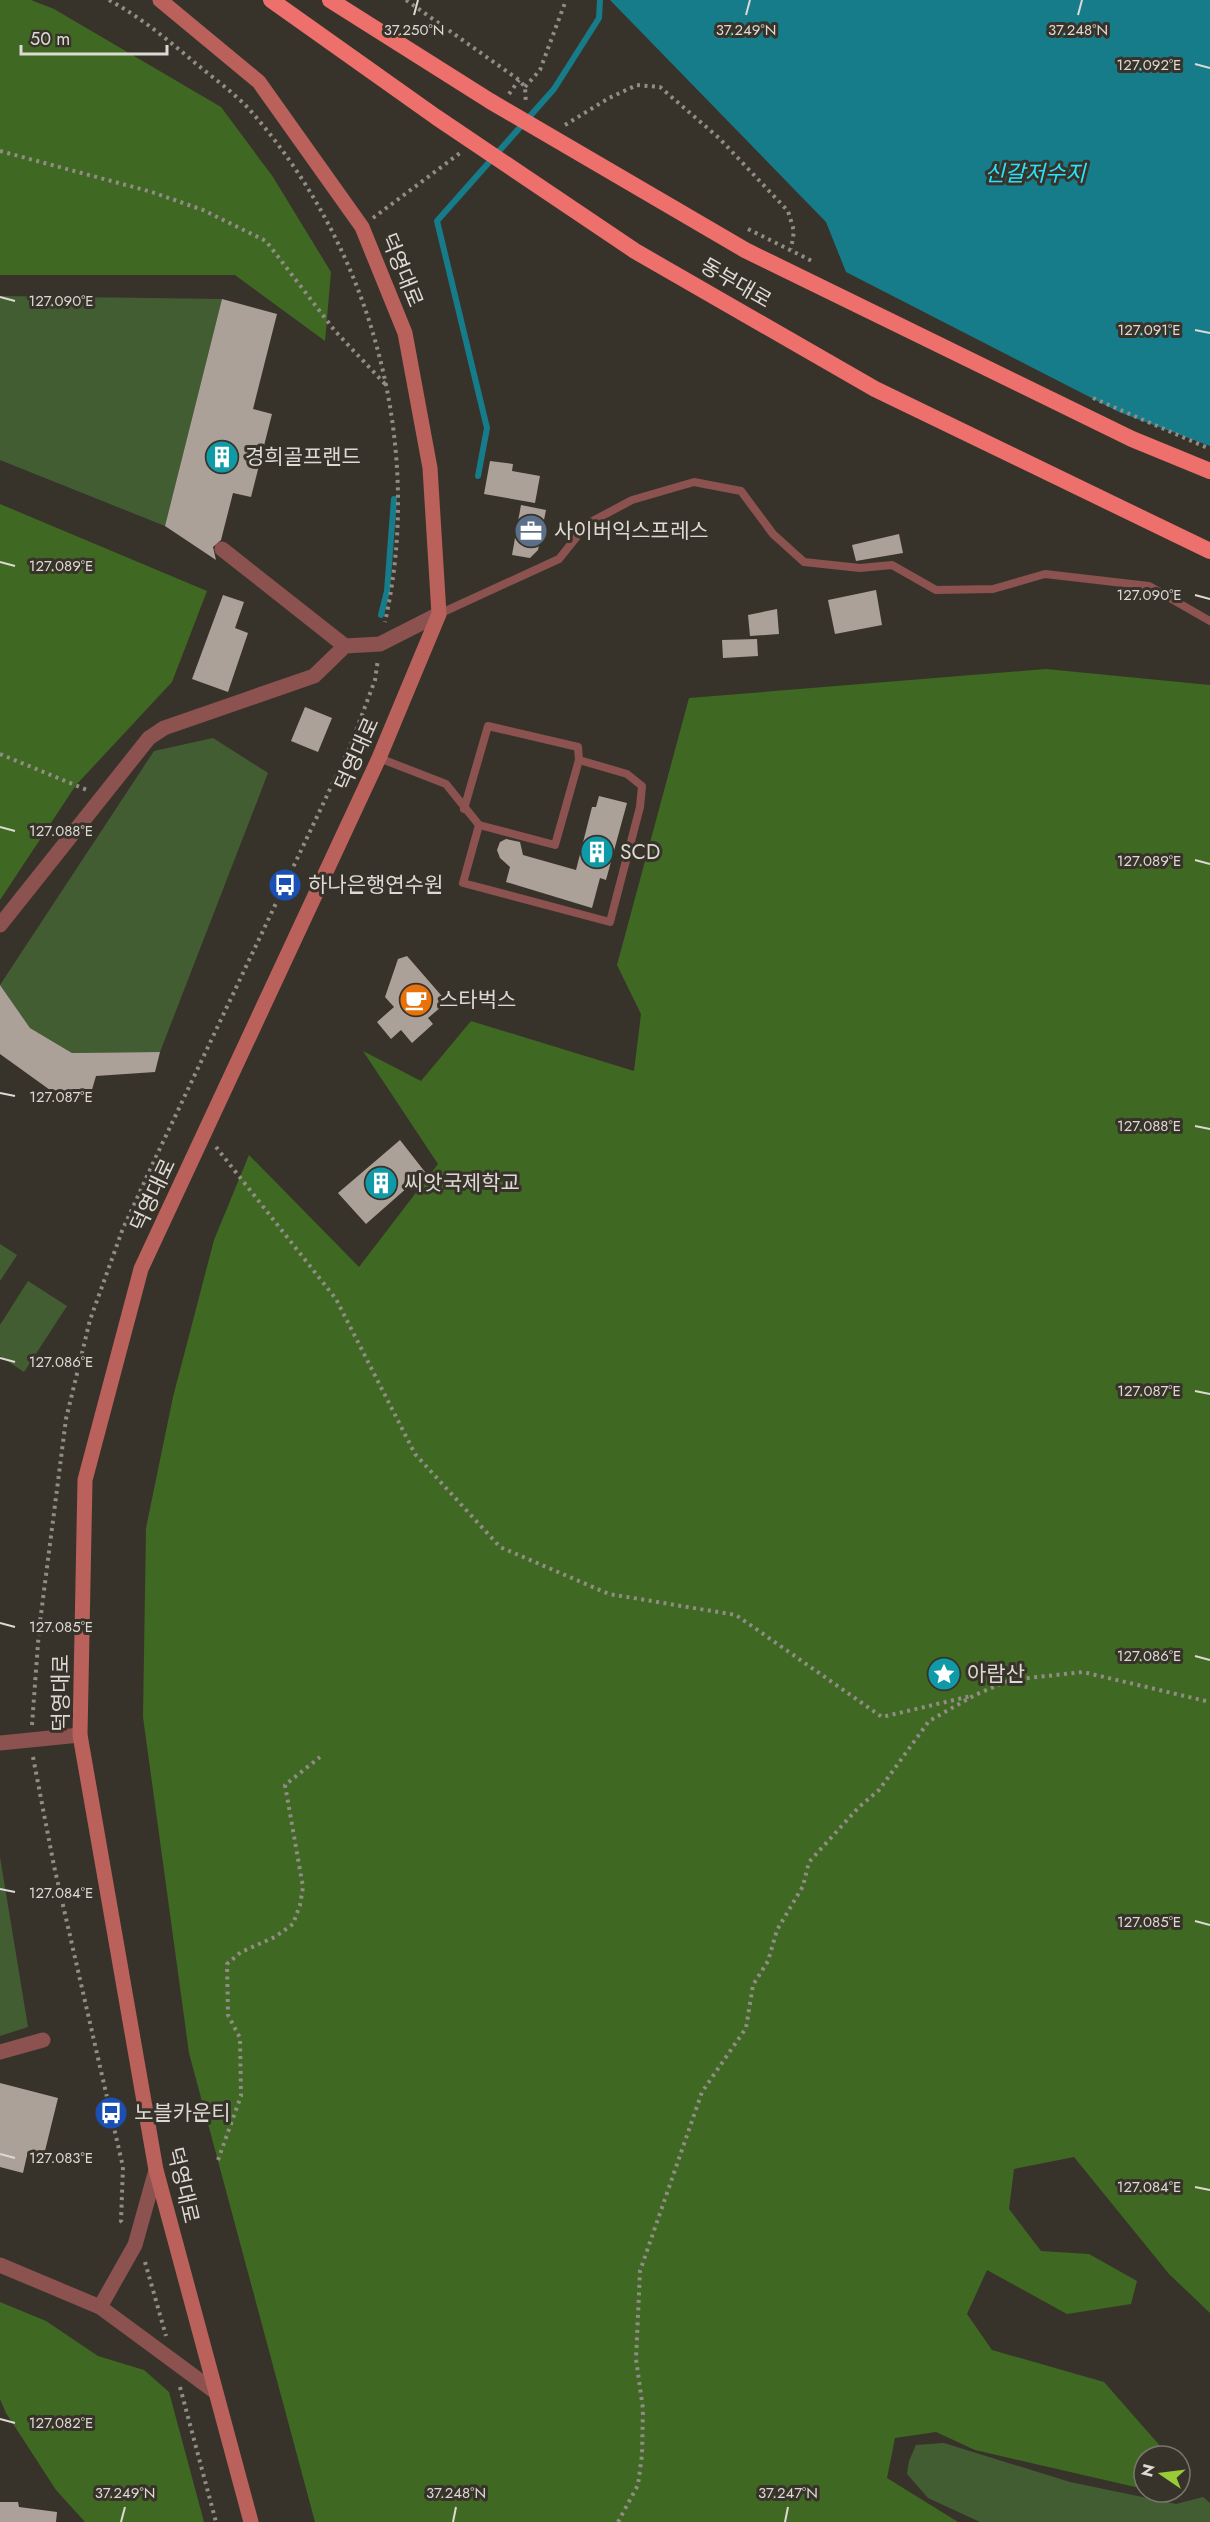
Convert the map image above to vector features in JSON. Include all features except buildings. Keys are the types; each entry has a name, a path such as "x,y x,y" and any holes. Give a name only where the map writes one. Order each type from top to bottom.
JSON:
{"highway":[{"name":"동부대로","path":"270,0 436,117 635,251 875,389 1210,551"},
{"name":"동부대로","path":"330,0 490,101 745,250 1132,439 1210,471"}],"main road":[{"name":"덕영대로","path":"160,0 259,82 362,226 405,333 430,468 439,614 379,758 141,1269 85,1480 80,1735 156,2170 251,2522"}],"street":[{"path":"222,549 345,646"},
{"path":"0,925 149,738 164,728 314,676 345,646 380,644 439,614"},
{"path":"0,1743 80,1735"},
{"path":"0,2052 43,2040"},
{"path":"100,2307 135,2245 156,2170"},
{"path":"0,2265 100,2307 214,2391"}],"lane":[{"path":"439,614 559,559 587,524 632,500 694,482 741,491 773,534 804,562 860,568 892,565 936,590 993,589 1045,574 1149,586 1210,621"},
{"path":"379,758 446,784 465,809 479,825 555,845 579,760 578,747 488,726 465,809"},
{"path":"479,825 463,883 610,922 640,807 642,786 627,774 579,760"}],"path":[{"path":"109,0 133,13 248,108 288,160 324,214 377,340 397,458 399,521 393,583 375,680 350,747 122,1231 90,1320 66,1419 39,1630 30,1740 54,1866 123,2167 122,2221 144,2258 216,2522"},
{"path":"406,0 519,80 525,87 526,106"},
{"path":"525,87 540,70 566,0"},
{"path":"505,99 519,80"},
{"path":"563,126 609,98 637,85 660,87 719,138 789,211 794,231 791,249"},
{"path":"362,226 469,146"},
{"path":"0,151 152,192 202,210 266,241 335,331 386,384"},
{"path":"0,754 101,797"},
{"path":"205,1132 336,1299 415,1454 500,1547 609,1594 736,1616 882,1716 975,1695"},
{"path":"618,2522 638,2485 642,2455 643,2409 636,2359 640,2271 702,2092 746,2028 753,1985 768,1961 777,1930 803,1886 809,1862 859,1807 879,1790 929,1721 975,1695 1010,1680 1083,1672 1210,1702"},
{"path":"218,2160 241,2096 240,2038 228,2015 227,1964 241,1952 275,1937 293,1924 300,1905 303,1887 285,1785 320,1757"}],"green space":[{"path":"0,0 31,0 54,9 221,107 273,177 331,272 325,341 235,275 0,275"},
{"name":"경희골프랜드","path":"0,296 222,299 165,526 0,460"},
{"path":"0,504 207,591 172,682 76,785 0,900"},
{"path":"1046,669 1210,685 1210,2313 1169,2274 1074,2157 1014,2169 1009,2209 1041,2251 1089,2254 1137,2281 1131,2304 1067,2314 987,2270 967,2314 992,2350 1104,2382 1158,2444 1132,2444 1132,2486 975,2450 936,2432 895,2438 887,2478 958,2522 315,2522 189,2053 143,1717 146,1528 173,1397 214,1240 249,1155 359,1267 438,1164 363,1051 421,1081 471,1021 634,1071 641,1014 617,965 689,698"},
{"path":"213,738 268,773 160,1052 72,1053 30,1028 0,985 154,751"},
{"path":"0,1244 17,1255 0,1281"},
{"path":"28,1281 67,1306 24,1372 0,1356 0,1325"},
{"path":"0,1857 28,2027 0,2036"},
{"path":"0,2302 46,2321 98,2356 144,2370 169,2392 204,2522 85,2522 56,2490 6,2413 0,2399"},
{"path":"944,2443 1070,2482 1132,2495 1132,2504 1192,2504 1192,2500 1203,2497 1210,2503 1210,2522 980,2522 928,2498 907,2474 909,2461 916,2445"}],"water":[{"name":"신갈저수지","path":"610,0 1210,0 1210,446 1119,412 846,272 826,222"}],"waterway":[{"path":"478,476 487,428 437,221 554,89 599,18 600,0"},
{"path":"381,615 387,591 394,499"}],"place":[{"name":"경희골프랜드","path":"222,457"},
{"name":"사이버익스프레스","path":"531,531"},
{"name":"SCD","path":"597,852"},
{"name":"하나은행연수원","path":"285,885"},
{"name":"스타벅스","path":"416,1000"},
{"name":"씨앗국제학교","path":"381,1183"},
{"name":"아람산","path":"944,1674"},
{"name":"노블카운티","path":"111,2113"}]}
